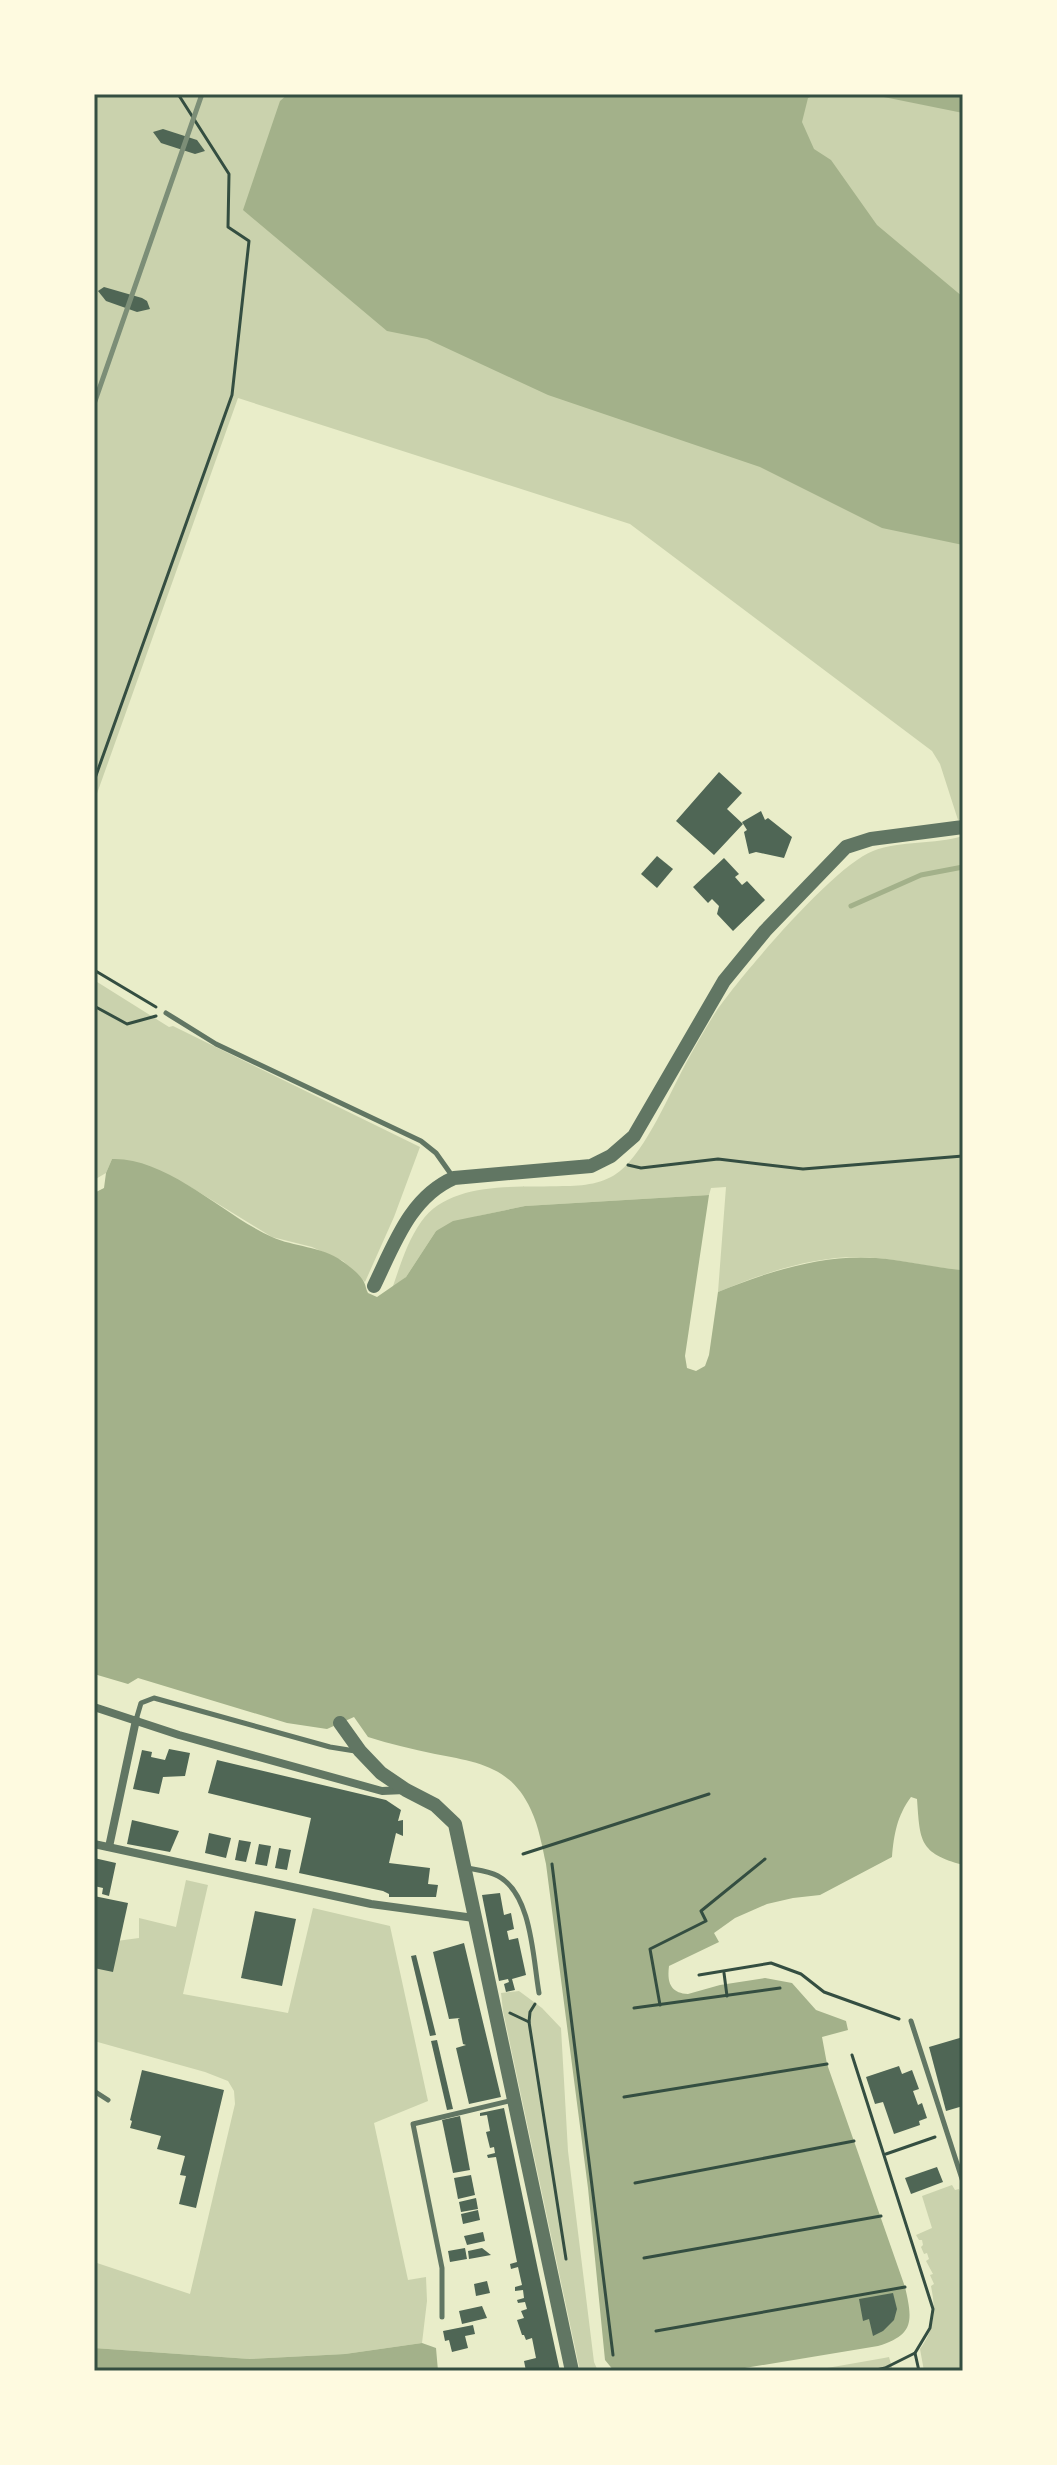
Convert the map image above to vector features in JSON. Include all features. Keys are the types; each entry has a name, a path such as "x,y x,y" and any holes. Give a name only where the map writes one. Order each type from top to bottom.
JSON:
{"street":[{"path":"374,1286 415,1208 439,1185 454,1178 591,1166 611,1156 634,1136 724,981 765,931 846,847 871,839 963,827"},
{"path":"94,1707 179,1735 382,1791 406,1790"},
{"path":"109,1847 136,1720"},
{"path":"340,1723 381,1773 435,1805 455,1824 572,2371"},
{"path":"94,1844 371,1904 474,1918"}],"lane":[{"path":"166,1013 216,1044 421,1141 436,1153 454,1178"},
{"path":"136,1720 141,1703 154,1698 330,1747 360,1751"},
{"path":"462,1867 496,1874 516,1893 526,1914 539,1993"},
{"path":"911,2021 963,2182"},
{"path":"94,2091 108,2100"},
{"path":"442,2317 442,2268 413,2124 514,2099"}],"path":[{"path":"94,781 232,395 249,241 228,227 229,174 178,94"},
{"path":"94,970 166,1013"},
{"path":"94,1006 127,1024 166,1013"},
{"path":"611,1156 622,1163 641,1168 718,1159 803,1169 963,1156"},
{"path":"523,1854 709,1794"},
{"path":"660,2005 650,1949 706,1921 701,1911 765,1859"},
{"path":"552,1864 613,2355"},
{"path":"699,1975 771,1963 801,1974 824,1992 911,2021"},
{"path":"724,1973 727,1996"},
{"path":"634,2008 780,1988"},
{"path":"492,2004 529,2022"},
{"path":"535,2004 529,2022 567,2266"},
{"path":"852,2055 933,2309 930,2328 915,2353 872,2371"},
{"path":"624,2097 827,2064"},
{"path":"884,2155 947,2134"},
{"path":"635,2183 854,2141"},
{"path":"644,2258 881,2216"},
{"path":"656,2331 905,2287"},
{"path":"915,2353 919,2371"}],"shaded area":[{"path":"94,94 963,94 963,819 958,820 940,764 932,751 630,524 238,398 94,802"},
{"path":"288,94 817,94 808,98 802,122 814,149 831,160 877,225 963,297 963,545 882,528 760,467 548,395 427,339 387,331 243,210 280,101"},
{"path":"869,94 963,94 963,113"},
{"path":"963,836 963,1270 883,1259 839,1258 786,1268 718,1292 726,1187 711,1188 709,1195 525,1206 478,1216 436,1231 406,1277 392,1289 404,1254 421,1222 434,1208 449,1199 486,1189 586,1185 607,1179 620,1171 648,1136 717,1010 767,948 814,898 856,860 873,851"},
{"path":"94,980 169,1027 173,1026 420,1147 365,1282 343,1261 312,1247 272,1237 184,1183 112,1159 106,1173 94,1180"},
{"path":"112,1159 153,1167 272,1237 334,1256 357,1273 368,1293 377,1297 406,1277 436,1231 453,1221 525,1206 709,1195 685,1356 687,1368 696,1371 705,1366 709,1355 718,1292 775,1271 856,1257 963,1270 963,1865 930,1850 921,1835 917,1799 911,1797 897,1826 892,1857 820,1895 767,1904 735,1918 714,1933 719,1942 669,1966 669,1982 682,1993 765,1978 792,1983 816,2010 846,2021 848,2030 822,2037 827,2064 905,2287 909,2318 899,2337 878,2346 727,2371 614,2371 605,2360 588,2188 546,1864 536,1823 523,1795 491,1768 368,1737 354,1717 327,1729 287,1723 138,1678 128,1684 94,1674 94,1193 104,1188"},
{"path":"186,1880 208,1885 183,1994 288,2013 313,1908 390,1926 428,2101 374,2123 408,2280 426,2277 427,2301 422,2343 345,2354 250,2359 94,2348 94,2262 190,2294 235,2104 234,2091 228,2081 94,2041 94,1944 139,1938 139,1918 176,1927"},
{"path":"519,1991 542,2008 561,2028 568,2151 594,2362 598,2371 580,2371 503,2011 501,1993"},
{"path":"952,2185 955,2190 959,2189 963,2199 963,2371 924,2371 920,2349 933,2319 931,2286 934,2284 926,2261 929,2259 927,2253 924,2254 922,2240 916,2235 932,2228 922,2196"},
{"path":"422,2343 436,2348 438,2371 94,2371 94,2348 250,2359 345,2354"},
{"path":"889,2357 893,2371 810,2371 884,2358"}],"building":[{"path":"163,129 197,140 205,151 195,154 161,143 153,132"},
{"path":"104,287 142,298 150,309 137,312 106,301 98,291"},
{"path":"719,772 742,793 727,809 743,824 714,855 676,821"},
{"path":"761,811 765,820 768,818 792,837 784,858 756,852 749,854 744,832 747,830 742,822"},
{"path":"657,856 673,869 657,888 641,874"},
{"path":"724,858 739,874 735,877 742,885 747,881 765,900 733,931 717,914 719,906 712,899 708,903 693,887"},
{"path":"169,1749 190,1753 185,1776 163,1777 159,1794 133,1789 142,1750 152,1752 151,1757 165,1760"},
{"path":"217,1760 386,1800 401,1810 398,1821 403,1820 403,1836 396,1833 389,1863 430,1868 428,1884 438,1885 436,1897 389,1897 383,1891 299,1873 311,1818 208,1793"},
{"path":"132,1820 179,1831 170,1852 127,1844"},
{"path":"209,1833 231,1838 226,1858 205,1853"},
{"path":"239,1840 251,1842 246,1862 235,1860"},
{"path":"259,1844 271,1846 267,1866 255,1864"},
{"path":"279,1848 291,1850 287,1870 275,1868"},
{"path":"94,1858 116,1863 109,1896 102,1894 103,1888 94,1886"},
{"path":"500,1893 504,1915 511,1913 514,1929 507,1931 509,1940 518,1938 526,1975 512,1979 515,1990 506,1992 504,1984 509,1982 508,1979 499,1981 482,1895"},
{"path":"94,1896 128,1903 113,1972 94,1968"},
{"path":"255,1911 296,1919 282,1986 241,1978"},
{"path":"464,1943 501,2097 469,2104 456,2048 466,2045 463,2044 460,2018 449,2019 433,1952"},
{"path":"416,1955 436,2035 430,2036 411,1956"},
{"path":"963,2037 963,2106 946,2111 929,2047"},
{"path":"437,2040 453,2109 447,2110 431,2041"},
{"path":"899,2066 902,2074 912,2070 919,2089 913,2091 918,2105 922,2103 927,2118 919,2121 920,2125 894,2134 883,2102 875,2104 866,2077"},
{"path":"142,2070 224,2090 196,2208 179,2204 186,2176 180,2175 185,2156 157,2149 161,2136 130,2128"},
{"path":"504,2108 560,2371 526,2371 524,2361 536,2358 532,2338 526,2340 517,2320 524,2318 521,2311 527,2309 525,2302 518,2303 517,2300 524,2298 523,2290 515,2291 515,2287 522,2285 518,2267 511,2269 510,2264 517,2262 496,2157 488,2158 487,2155 495,2153 494,2147 490,2148 486,2132 490,2131 487,2115 480,2116 480,2113"},
{"path":"460,2116 470,2170 453,2173 442,2120"},
{"path":"937,2167 943,2182 911,2194 905,2178"},
{"path":"471,2175 475,2195 458,2199 454,2178"},
{"path":"476,2198 478,2209 461,2212 459,2202"},
{"path":"478,2210 480,2220 463,2224 461,2214"},
{"path":"483,2232 485,2241 467,2245 464,2236"},
{"path":"465,2248 467,2259 450,2262 448,2251"},
{"path":"482,2248 491,2255 469,2259 468,2251"},
{"path":"487,2281 490,2293 476,2296 474,2284"},
{"path":"893,2293 897,2309 894,2320 873,2336 869,2319 863,2321 859,2299"},
{"path":"482,2306 487,2318 462,2324 459,2311"},
{"path":"473,2325 475,2334 465,2336 468,2348 452,2352 443,2331"}],"waterway":[{"path":"851,906 921,875 963,867"}],"railway":[{"path":"94,404 202,94"}]}
